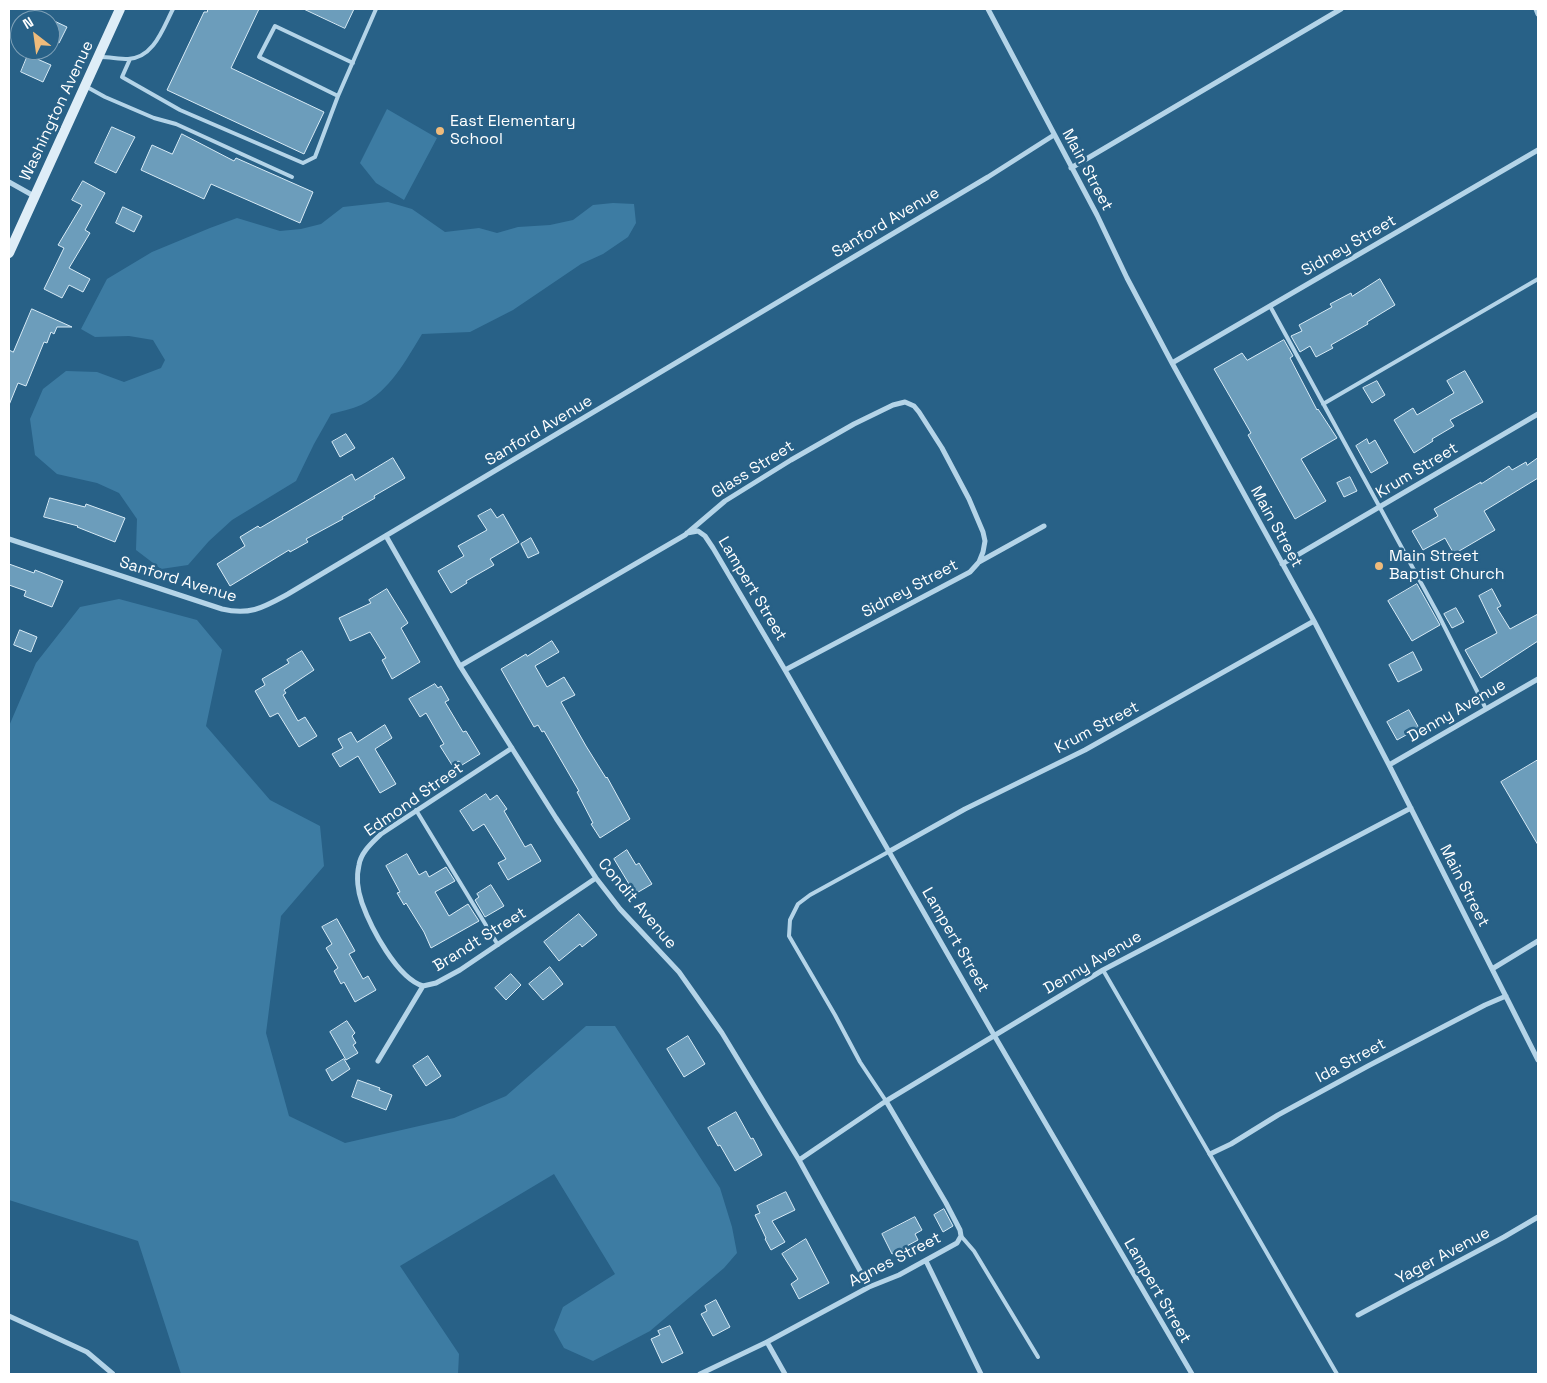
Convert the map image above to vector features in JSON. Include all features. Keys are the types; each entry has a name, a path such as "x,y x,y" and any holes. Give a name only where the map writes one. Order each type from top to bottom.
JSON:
{"main road":[{"name":"Washington Avenue","path":"9,254 120,9"}],"street":[{"name":"Main Street","path":"988,9 1097,215 1127,278 1172,364 1314,621 1538,1060"},
{"path":"1071,168 1341,9"},
{"path":"1536,9 1538,14"},
{"name":"Sanford Avenue","path":"9,539 222,609 242,613 260,609 386,536 988,177 1054,135"},
{"name":"Sidney Street","path":"1172,364 1538,150"},
{"path":"9,182 34,196"},
{"name":"Glass Street","path":"460,666 687,533 725,501 791,460 854,424 893,405 905,402 914,406 919,412 942,448 969,499 985,541 979,562"},
{"name":"Krum Street","path":"1282,564 1538,414"},
{"name":"Sidney Street","path":"785,670 970,572 979,562 1044,526"},
{"name":"Lampert Street","path":"687,533 698,531 705,536 785,670 994,1035 1192,1374"},
{"name":"Condit Avenue","path":"386,536 460,666 596,878 620,909 679,972 702,1002 722,1033 799,1160 869,1287"},
{"name":"Krum Street","path":"890,851 965,809 1085,750 1314,621"},
{"name":"Denny Avenue","path":"1389,765 1538,679"},
{"name":"Edmond Street","path":"423,986 411,981 404,975 375,932 361,902 357,881 361,857 368,846 381,834 512,748"},
{"name":"Denny Avenue","path":"799,1160 886,1101 1103,970 1411,808"},
{"name":"Brandt Street","path":"378,1061 423,986 436,983 460,970 596,878"},
{"path":"1492,968 1538,941"},
{"name":"Ida Street","path":"1210,1154 1368,1066 1506,996"},
{"name":"Agnes Street","path":"700,1374 767,1342 869,1287 899,1275 957,1243 961,1236 960,1230 886,1101"},
{"name":"Yager Avenue","path":"1358,1315 1538,1217"},
{"path":"926,1261 981,1374"},
{"path":"9,1316 87,1352 113,1374"},
{"path":"767,1342 785,1374"}],"lane":[{"path":"98,56 130,59 143,54 156,44 173,9"},
{"path":"130,59 122,77 180,110 303,163 315,156 338,96 376,9"},
{"path":"338,96 259,57 275,26 354,62"},
{"path":"84,86 154,118 176,124 292,177"},
{"path":"1323,404 1538,279"},
{"path":"1270,306 1438,614 1486,709"},
{"path":"416,810 498,945"},
{"path":"886,1101 860,1062 789,936 790,920 798,904 810,895 890,851"},
{"path":"1103,970 1337,1374"},
{"path":"961,1236 974,1251 1038,1357"}],"shaded area":[{"path":"387,109 437,138 404,200 376,183 360,163"},
{"path":"388,202 412,209 445,232 479,228 497,233 518,227 550,225 573,220 593,205 613,203 634,204 636,223 628,237 603,254 581,264 513,310 470,332 422,334 396,374 381,392 361,405 331,414 296,481 232,520 209,541 188,565 161,569 136,550 137,519 119,493 97,483 57,474 35,455 30,419 43,389 66,371 97,372 124,382 161,368 165,360 153,340 129,336 95,337 81,329 107,279 152,252 237,218 280,231 301,229 321,224 343,207"},
{"path":"119,599 197,620 222,650 206,726 270,800 320,826 324,866 281,916 266,1033 289,1116 345,1143 454,1118 506,1096 586,1026 615,1026 720,1188 732,1227 737,1253 724,1268 650,1331 593,1361 564,1348 554,1330 563,1307 615,1274 554,1174 400,1266 459,1354 458,1374 181,1374 138,1241 9,1200 9,726 36,663 80,607"}],"building":[{"path":"208,9 259,9 231,68 324,112 304,154 167,90 204,12 207,12"},
{"path":"304,9 354,9 345,28"},
{"path":"60,24 67,27 60,41"},
{"path":"26,60 40,60 51,65 43,82 21,72"},
{"path":"112,127 135,137 116,173 95,163"},
{"path":"182,134 234,161 236,158 313,192 300,223 211,184 204,199 141,170 152,145 172,154"},
{"path":"83,181 105,193 85,230 90,233 69,268 90,279 83,292 69,285 62,298 44,289 64,248 58,245 82,205 72,200"},
{"path":"123,207 142,216 134,232 116,223"},
{"path":"1380,279 1395,305 1367,322 1368,324 1331,345 1333,348 1316,357 1310,346 1300,352 1291,336 1302,331 1299,325 1332,307 1330,304 1351,293 1352,296"},
{"path":"32,309 72,327 57,327 54,334 51,332 47,343 44,342 26,386 18,383 9,405 9,350 13,352"},
{"path":"1284,340 1293,356 1290,358 1317,410 1337,438 1301,459 1326,501 1295,519 1248,435 1251,433 1214,369 1242,353 1247,360"},
{"path":"1465,371 1483,402 1450,420 1454,426 1432,439 1433,441 1414,453 1394,420 1413,408 1417,415 1454,393 1447,381"},
{"path":"1377,381 1385,395 1372,403 1363,388"},
{"path":"346,434 355,448 340,457 332,442"},
{"path":"1367,439 1369,444 1375,440 1388,463 1371,473 1356,446"},
{"path":"393,458 405,478 342,517 343,519 306,539 308,542 290,552 289,550 230,586 217,564 245,546 240,537 258,526 260,528 352,474 355,480"},
{"path":"1538,458 1538,478 1484,511 1495,530 1454,554 1445,538 1423,550 1412,531 1438,516 1434,509 1481,482 1481,484 1509,466 1512,470 1526,462 1527,465"},
{"path":"1350,477 1357,491 1344,497 1337,483"},
{"path":"50,498 85,507 86,504 125,518 115,542 78,526 44,517"},
{"path":"491,509 497,518 503,514 519,542 490,559 494,565 466,581 467,583 451,593 438,571 464,556 458,546 487,530 478,516"},
{"path":"531,538 539,553 528,558 521,544"},
{"path":"9,564 34,573 35,570 63,581 52,607 24,596 26,591 9,585"},
{"path":"1417,584 1440,625 1412,641 1388,601"},
{"path":"387,589 408,623 401,628 420,662 392,679 382,660 386,658 370,632 350,641 339,618 371,603 369,600"},
{"path":"1492,589 1501,606 1497,608 1510,629 1538,614 1538,641 1481,678 1465,650 1497,633 1479,596"},
{"path":"1456,608 1464,622 1452,628 1444,614"},
{"path":"20,630 37,637 31,652 14,645"},
{"path":"552,641 559,652 535,666 547,687 564,677 575,695 561,702 586,746 607,777 630,819 600,838 591,824 593,823 577,792 579,791 544,731 542,732 538,725 534,727 501,669"},
{"path":"302,651 314,670 284,690 286,693 283,695 298,721 305,717 317,736 299,747 278,713 270,717 255,691 265,685 262,679 289,663 287,660"},
{"path":"1413,652 1422,670 1398,682 1389,665"},
{"path":"435,684 438,688 441,686 449,700 445,702 463,732 466,731 480,754 462,765 459,761 452,765 440,746 444,744 426,713 420,717 409,699"},
{"path":"1409,710 1419,728 1397,740 1387,722"},
{"path":"385,725 392,738 375,749 396,784 380,793 358,756 340,767 332,754 343,748 338,739 351,732 357,742"},
{"path":"1538,760 1538,845 1501,782"},
{"path":"486,794 490,800 497,795 507,809 504,811 525,847 531,844 541,861 508,880 498,863 506,859 484,824 473,831 460,811"},
{"path":"627,850 636,865 639,863 652,884 635,894 614,859"},
{"path":"407,854 419,875 426,871 429,877 446,867 455,881 435,892 449,916 468,904 479,921 431,948 424,932 406,903 404,905 397,893 400,892 386,866"},
{"path":"491,885 504,906 485,917 475,900 479,897 477,894"},
{"path":"579,914 597,935 582,947 580,944 559,961 544,942"},
{"path":"337,919 355,951 349,954 363,979 368,976 376,990 355,1002 344,982 341,984 334,971 338,968 326,948 332,944 322,927"},
{"path":"550,967 563,984 543,1000 529,984"},
{"path":"511,974 521,985 506,1000 495,988"},
{"path":"347,1021 355,1033 352,1036 356,1043 353,1045 358,1053 346,1060 330,1032"},
{"path":"688,1036 705,1064 684,1077 667,1049"},
{"path":"428,1056 441,1076 426,1086 413,1066"},
{"path":"344,1059 350,1069 332,1081 326,1070"},
{"path":"358,1080 380,1088 379,1090 392,1095 386,1110 352,1097"},
{"path":"736,1112 762,1155 735,1171 708,1128"},
{"path":"786,1192 795,1210 772,1221 785,1242 771,1250 755,1215 760,1213 757,1206"},
{"path":"944,1209 953,1226 943,1232 934,1215"},
{"path":"915,1217 922,1230 915,1234 918,1240 892,1254 882,1234"},
{"path":"806,1239 829,1283 799,1299 791,1284 798,1279 782,1254"},
{"path":"716,1300 730,1327 713,1336 701,1314 707,1311 705,1306"},
{"path":"670,1326 683,1353 662,1363 651,1339 660,1335 658,1331"}],"place":[{"name":"East Elementary School","path":"440,131"},
{"name":"Main Street Baptist Church","path":"1379,566"}]}
